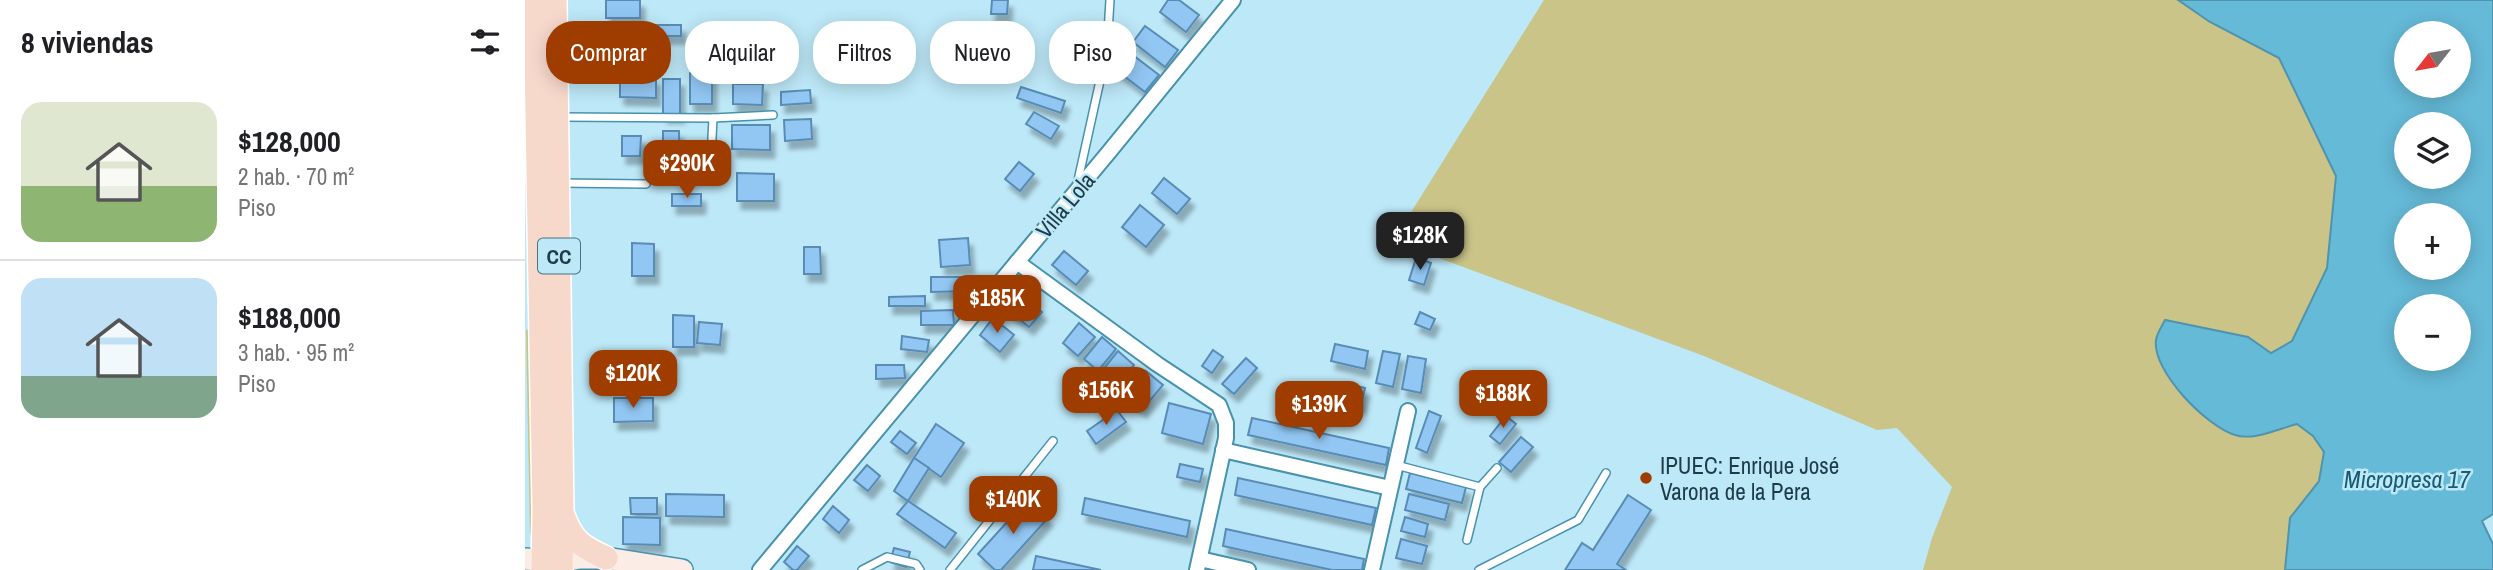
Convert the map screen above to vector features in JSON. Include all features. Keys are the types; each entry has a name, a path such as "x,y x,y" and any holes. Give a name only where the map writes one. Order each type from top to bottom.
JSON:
{"main road":[{"name":"CC","path":"535,0 541,121 548,183 541,309 552,565"},
{"name":"CC","path":"541,121 555,0"},
{"name":"CC","path":"541,309 562,511 552,565"},
{"path":"562,511 568,528 582,547 606,558"},
{"path":"552,565 580,558 606,558 682,570"}],"street":[{"name":"Villa Lola","path":"760,570 1233,0"},
{"path":"1017,262 1157,365 1219,404 1226,423 1223,450 1198,564 1248,570"},
{"path":"1372,570 1408,411"},
{"path":"1223,450 1390,488"}],"lane":[{"path":"1075,193 1107,49 1110,0"},
{"path":"541,121 773,115"},
{"path":"711,157 712,118"},
{"path":"548,183 646,184"},
{"path":"950,570 1053,441"},
{"path":"1395,465 1480,487"},
{"path":"1467,540 1480,487 1497,468"},
{"path":"1479,570 1578,520 1606,472"},
{"path":"862,570 887,557 916,564 920,570"}],"shaded area":[{"path":"1544,0 2178,0 2210,22 2279,58 2336,176 2327,268 2292,341 2271,353 2248,337 2165,320 2250,437 2297,424 2313,436 2324,452 2319,481 2290,518 2285,570 1923,570 1952,487 1897,428 1877,430 1704,356 1393,241"},
{"path":"530,329 534,530 530,534 526,330"}],"water":[{"name":"Micropresa 17","path":"2178,0 2493,0 2493,514 2482,521 2493,544 2493,570 2285,570 2290,518 2319,481 2324,452 2313,436 2297,424 2250,437 2223,430 2183,396 2163,367 2157,353 2156,340 2165,320 2248,337 2271,353 2292,341 2327,268 2336,176 2279,58 2210,22"}],"building":[{"path":"606,0 640,0 640,18 606,18"},
{"path":"992,0 1008,0 1007,14 991,14"},
{"path":"1168,0 1179,0 1199,15 1186,32 1160,12"},
{"path":"671,25 681,25 681,36 671,36"},
{"path":"1145,26 1178,50 1165,67 1136,44 1136,38"},
{"path":"1136,57 1159,75 1145,92 1134,84"},
{"path":"671,79 680,79 680,115 663,115 663,84 671,84"},
{"path":"620,84 656,84 656,98 620,97"},
{"path":"690,84 712,84 712,104 690,104"},
{"path":"733,84 763,84 762,105 733,104"},
{"path":"1021,87 1065,101 1061,113 1017,98"},
{"path":"810,90 811,103 781,105 781,92"},
{"path":"1034,112 1059,126 1051,139 1026,124"},
{"path":"811,119 812,139 785,141 784,120"},
{"path":"732,125 770,125 770,150 732,149"},
{"path":"663,131 679,131 680,168 663,168"},
{"path":"622,136 641,136 640,156 622,156"},
{"path":"1019,162 1034,174 1020,191 1005,179"},
{"path":"737,173 774,174 774,201 737,201"},
{"path":"1164,178 1190,199 1177,214 1152,193"},
{"path":"672,194 701,194 701,206 672,206"},
{"path":"1140,205 1164,225 1146,247 1122,227"},
{"path":"968,238 970,265 941,267 939,240"},
{"path":"632,243 654,244 654,276 632,276"},
{"path":"804,247 820,247 821,274 804,274"},
{"path":"1064,251 1088,271 1076,285 1052,265"},
{"path":"1416,258 1431,263 1424,285 1409,280"},
{"path":"931,277 967,277 968,291 931,292"},
{"path":"1016,290 1042,312 1029,327 1003,306"},
{"path":"925,296 925,306 889,306 889,297"},
{"path":"953,310 954,325 921,325 921,311"},
{"path":"1420,312 1435,319 1430,330 1415,324"},
{"path":"673,315 694,316 694,347 673,347"},
{"path":"993,318 1014,335 1000,352 980,335"},
{"path":"699,322 722,324 720,345 697,343"},
{"path":"1079,323 1095,337 1078,356 1063,343"},
{"path":"902,336 929,340 927,352 901,349"},
{"path":"1102,337 1116,349 1098,371 1084,359"},
{"path":"1335,344 1368,351 1365,369 1331,361"},
{"path":"1213,350 1223,357 1212,373 1202,366"},
{"path":"1118,351 1134,365 1117,386 1101,372"},
{"path":"1383,351 1400,354 1393,387 1376,383"},
{"path":"1408,356 1426,359 1421,393 1402,389"},
{"path":"1246,358 1257,368 1234,394 1222,384"},
{"path":"876,365 904,365 905,378 876,379"},
{"path":"1146,371 1163,385 1142,410 1125,396"},
{"path":"1341,382 1365,388 1361,406 1337,400"},
{"path":"614,398 653,398 653,421 614,422"},
{"path":"1169,403 1211,414 1203,444 1162,433"},
{"path":"1117,410 1126,422 1096,444 1087,431"},
{"path":"1429,411 1441,416 1427,453 1416,448"},
{"path":"1506,416 1516,424 1500,444 1490,436"},
{"path":"1252,418 1389,448 1386,465 1248,435"},
{"path":"936,424 964,443 941,477 914,458"},
{"path":"900,431 916,443 907,454 891,442"},
{"path":"1521,437 1533,447 1511,472 1499,462"},
{"path":"914,458 929,468 908,501 894,491"},
{"path":"1180,464 1203,469 1200,482 1177,477"},
{"path":"867,465 880,476 868,491 854,480"},
{"path":"1410,473 1466,487 1462,503 1406,489"},
{"path":"1238,478 1376,508 1372,525 1235,495"},
{"path":"666,494 724,495 724,517 666,516"},
{"path":"1409,494 1449,504 1445,520 1405,510"},
{"path":"1628,495 1651,510 1617,564 1626,570 1565,570 1582,543 1593,550"},
{"path":"630,498 657,498 657,514 631,514"},
{"path":"1085,498 1190,521 1187,537 1082,514"},
{"path":"1028,499 1048,518 1001,570 995,570 978,554"},
{"path":"908,501 956,533 945,548 897,514"},
{"path":"833,506 849,520 839,533 823,519"},
{"path":"623,517 660,518 660,545 623,544"},
{"path":"1405,517 1428,524 1425,537 1401,531"},
{"path":"1226,529 1364,559 1362,570 1332,570 1223,546"},
{"path":"1401,539 1427,546 1422,564 1396,558"},
{"path":"797,546 809,556 797,570 793,570 784,562"},
{"path":"894,548 910,552 906,567 890,562"},
{"path":"1036,556 1101,570 1033,570"}],"place":[{"name":"IPUEC: Enrique José Varona de la Pera","path":"1646,478"}]}
